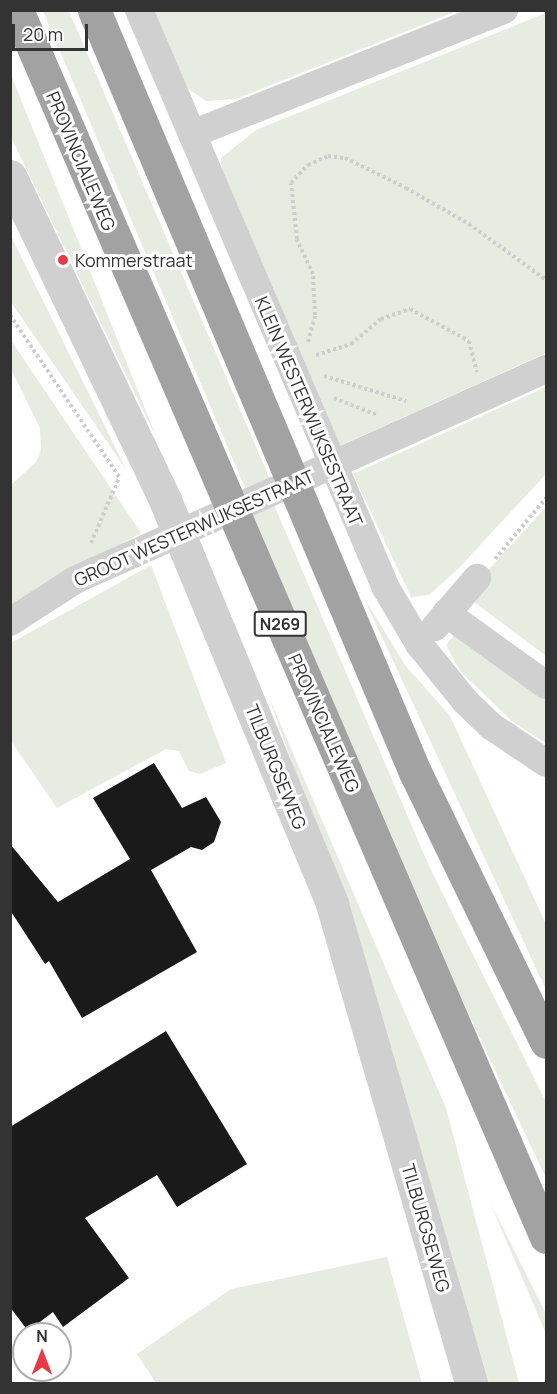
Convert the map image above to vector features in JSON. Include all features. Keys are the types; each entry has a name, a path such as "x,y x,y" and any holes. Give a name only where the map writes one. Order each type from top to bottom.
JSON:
{"highway":[{"name":"PROVINCIALEWEG","path":"17,10 546,1237"},
{"path":"94,10 415,772 546,1042"}],"street":[{"name":"KLEIN WESTERWIJKSESTRAAT","path":"140,10 291,370 386,588 420,644 478,714 546,763"},
{"path":"192,134 504,10"},
{"name":"TILBURGSEWEG","path":"10,176 165,500 332,904 471,1383"},
{"name":"GROOT WESTERWIJKSESTRAAT","path":"10,622 75,580 146,549 412,415 546,369"},
{"path":"420,644 477,578"},
{"path":"446,613 546,685"}],"path":[{"path":"291,370 311,339 315,315 313,274 297,239 291,183 308,165 328,156 345,158 424,198 546,280"},
{"path":"291,370 351,344 381,319 410,309 469,341 478,374 472,377"},
{"path":"10,315 124,487"},
{"path":"291,370 412,415"},
{"path":"291,370 380,396 412,415"},
{"path":"75,580 119,477"},
{"path":"477,578 546,498"}],"shaded area":[{"path":"43,11 69,11 269,477 275,507 429,866 546,1102 546,1178 401,871 251,518 245,488"},
{"path":"151,11 457,11 236,99 206,101 187,88"},
{"path":"546,13 546,353 339,446 223,184 221,158 256,130"},
{"path":"11,75 69,218 157,439 11,137"},
{"path":"11,236 127,471 11,302"},
{"path":"10,339 141,533 11,605 11,485 36,462 41,450 40,428 11,369"},
{"path":"546,387 546,474 457,570 429,595 411,597 353,474"},
{"path":"546,507 546,656 470,599 468,592"},
{"path":"151,565 226,763 200,774 189,771 179,751 166,749 57,808 11,741 11,643"},
{"path":"363,596 405,665 450,716 546,924 546,990"},
{"path":"455,634 546,686 546,743 512,721 460,671 446,645"},
{"path":"268,695 446,1108 519,1383 489,1383 355,941"},
{"path":"489,1200 546,1314 546,1334"},
{"path":"387,1257 422,1383 156,1383 137,1354 231,1289"}],"building":[{"path":"154,763 182,808 206,797 221,822 214,842 202,850 191,847 151,870 197,952 82,1018 49,961 45,964 10,910 10,844 58,902 130,859 93,798"},
{"path":"166,1031 247,1164 177,1207 157,1175 85,1218 129,1278 70,1322 60,1322 53,1312 40,1322 21,1322 10,1307 10,1127"}],"place":[{"name":"Kommerstraat","path":"63,260"}]}
